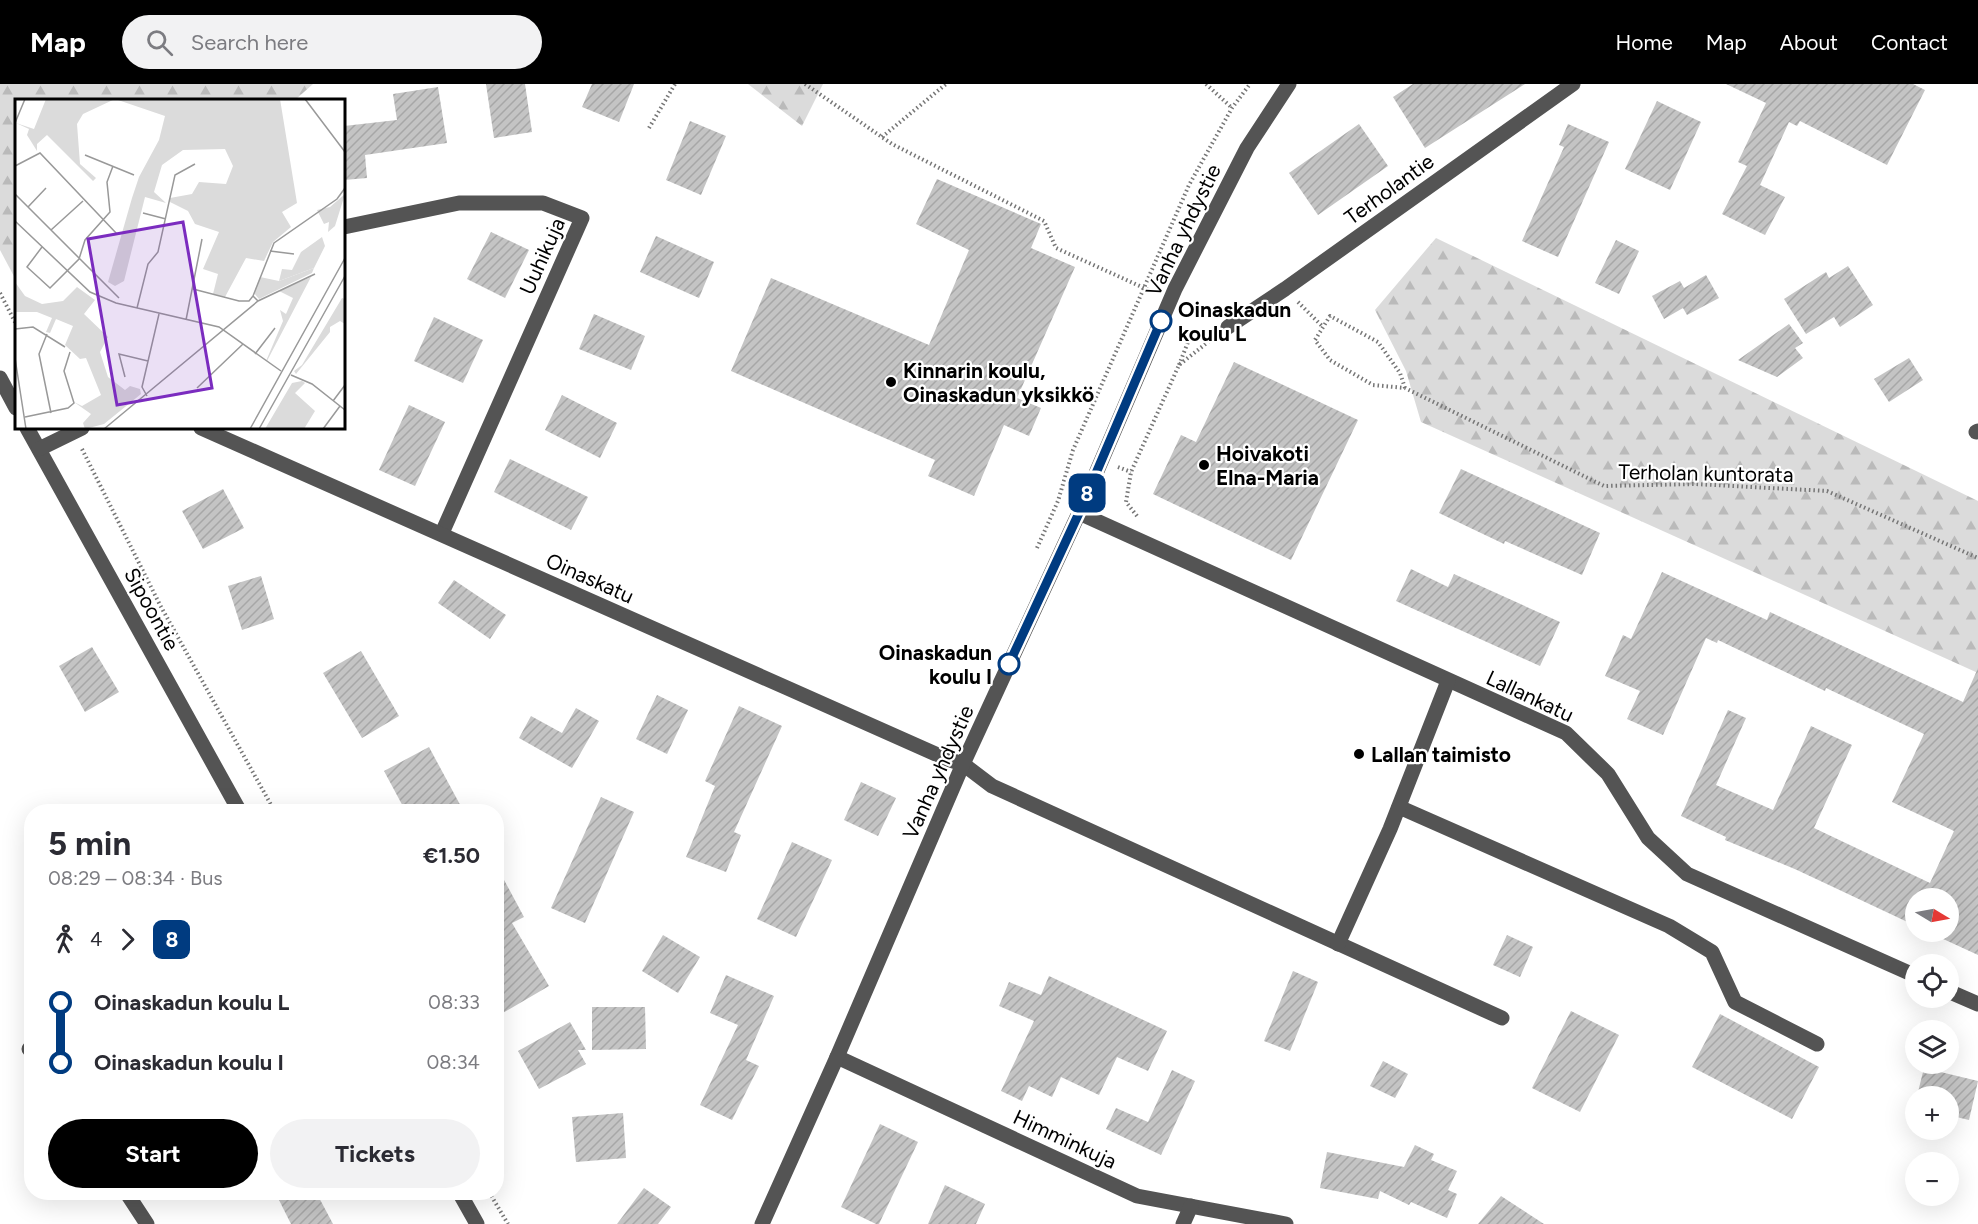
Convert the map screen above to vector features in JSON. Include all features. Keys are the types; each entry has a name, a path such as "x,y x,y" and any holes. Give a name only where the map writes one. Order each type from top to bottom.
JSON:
{"street":[{"name":"Vanha yhdystie","path":"762,1224 837,1057 963,764 1079,513 1170,301 1247,148 1289,84"},
{"name":"Terholantie","path":"1228,327 1573,84"},
{"name":"Uuhikuja","path":"345,227 459,203 543,203 582,218 442,533"},
{"path":"0,378 15,406"},
{"name":"Sipoontie","path":"28,429 236,804"},
{"path":"39,449 78,429"},
{"name":"Oinaskatu","path":"203,429 442,533 626,618 963,764 992,786 1502,1018"},
{"name":"Lallankatu","path":"1079,513 1566,733 1608,774 1648,838 1687,874 1905,971"},
{"path":"1338,944 1399,807 1448,681"},
{"path":"1399,807 1669,926 1712,952 1735,1002 1817,1044"},
{"path":"1959,996 1978,1004"},
{"name":"Himminkuja","path":"837,1057 1137,1196 1286,1224"},
{"path":"131,1200 147,1224"},
{"path":"464,1200 477,1224"},
{"path":"1183,1224 1191,1206"}],"path":[{"path":"649,128 675,84"},
{"path":"805,84 892,144 1044,221 1056,248 1170,301"},
{"path":"882,137 946,84"},
{"path":"1206,84 1232,108"},
{"path":"1285,289 1323,327 1330,316 1378,342 1400,373 1405,388"},
{"path":"0,292 15,322"},
{"path":"1179,366 1228,327"},
{"name":"Terholan kuntorata","path":"1323,327 1315,340 1330,360 1373,385 1405,388 1604,486 1695,484 1827,491 1978,558"},
{"path":"1131,472 1192,333"},
{"path":"78,429 160,605 271,804"},
{"path":"494,1200 507,1224"}],"green space":[{"path":"0,84 313,84 296,99 15,99 15,278 0,250"},
{"path":"748,84 823,84 802,126"},
{"path":"1436,238 1978,501 1978,673 1421,422 1406,371 1375,310"}],"building":[{"path":"486,84 525,84 532,132 494,138"},
{"path":"592,84 634,84 619,122 582,107"},
{"path":"1413,84 1525,84 1425,148 1393,97"},
{"path":"1726,84 1913,84 1925,90 1887,165 1800,121 1797,126 1789,122 1760,185 1785,197 1765,235 1722,214 1747,166 1738,162 1766,103"},
{"path":"438,87 447,143 365,155 367,178 345,180 345,126 397,120 393,94"},
{"path":"1657,101 1701,122 1670,190 1625,169"},
{"path":"690,121 726,136 701,195 666,180"},
{"path":"1359,124 1388,166 1318,215 1289,173"},
{"path":"1568,124 1609,142 1558,257 1522,241 1564,147 1559,145"},
{"path":"937,179 1041,224 1031,248 1075,267 1017,398 1041,408 1029,436 1004,425 974,496 928,476 935,460 731,371 771,278 929,345 969,250 916,224"},
{"path":"491,232 529,250 505,298 467,279"},
{"path":"656,236 714,262 699,298 640,272"},
{"path":"1616,240 1639,251 1619,294 1595,283"},
{"path":"1848,266 1873,305 1840,327 1834,317 1806,334 1784,299 1826,272 1829,278"},
{"path":"1706,275 1719,298 1687,315 1683,308 1664,319 1652,296 1680,281 1684,288"},
{"path":"594,314 645,336 631,370 579,349"},
{"path":"434,317 483,340 463,383 414,361"},
{"path":"1789,324 1803,343 1795,348 1803,358 1777,377 1738,360"},
{"path":"1909,358 1923,380 1889,402 1874,379"},
{"name":"Hoivakoti Elna-Maria","path":"1234,362 1358,420 1291,560 1153,494 1181,435 1196,442"},
{"path":"562,395 617,423 600,458 545,430"},
{"path":"409,405 445,422 415,486 379,470"},
{"path":"510,459 588,497 571,530 494,492"},
{"path":"1461,469 1600,533 1582,575 1505,541 1504,544 1439,513"},
{"path":"223,489 244,528 203,549 182,511"},
{"path":"1411,569 1448,587 1454,574 1560,622 1540,666 1396,601"},
{"path":"1662,572 1767,620 1770,612 1963,702 1978,668 1978,955 1950,942 1959,942 1959,888 1905,888 1905,921 1797,870 1725,840 1726,837 1681,816 1728,710 1746,718 1716,785 1773,810 1811,726 1852,745 1814,828 1930,883 1954,831 1892,802 1924,734 1826,688 1825,691 1718,640 1717,643 1706,638 1663,735 1627,719 1640,691 1605,676 1623,635 1631,639"},
{"path":"261,576 274,619 242,630 228,586"},
{"path":"454,580 506,615 490,639 438,603"},
{"path":"92,647 119,692 85,712 59,666"},
{"path":"361,651 399,716 362,738 323,673"},
{"path":"657,695 688,710 667,754 636,739"},
{"path":"739,706 782,726 734,832 741,835 726,872 686,857 715,786 705,781"},
{"path":"576,708 599,721 572,768 519,738 531,716 562,733"},
{"path":"429,747 460,804 402,804 384,771"},
{"path":"861,782 896,798 878,836 844,820"},
{"path":"601,797 634,812 585,923 551,908"},
{"path":"792,842 832,860 796,937 757,919"},
{"path":"504,880 524,917 512,923 549,986 504,1012"},
{"path":"663,935 700,957 678,993 642,971"},
{"path":"1507,935 1533,947 1520,977 1493,965"},
{"path":"1293,971 1318,982 1290,1051 1264,1041"},
{"path":"726,975 774,996 746,1060 759,1066 732,1120 700,1105 738,1025 710,1013"},
{"path":"1049,976 1167,1031 1148,1071 1117,1057 1099,1095 1061,1077 1052,1097 1029,1086 1022,1101 1001,1091 1034,1021 999,1006 1009,982 1041,995"},
{"path":"592,1007 645,1007 646,1049 592,1050"},
{"path":"1571,1011 1619,1035 1580,1112 1532,1088"},
{"path":"1720,1014 1819,1067 1792,1119 1692,1067"},
{"path":"570,1022 586,1050 578,1050 586,1064 539,1089 518,1051"},
{"path":"1383,1061 1408,1074 1395,1098 1370,1086"},
{"path":"1172,1070 1195,1081 1161,1155 1106,1129 1116,1108 1148,1122"},
{"path":"1922,1074 1949,1074 1978,1081 1969,1120 1959,1118 1959,1086 1920,1086"},
{"path":"623,1113 626,1158 576,1162 572,1117"},
{"path":"880,1124 918,1142 879,1224 876,1224 841,1207"},
{"path":"1415,1145 1434,1154 1431,1160 1457,1171 1448,1190 1457,1194 1447,1218 1411,1202 1409,1205 1380,1191 1378,1199 1320,1188 1327,1152 1404,1167"},
{"path":"945,1185 985,1204 976,1224 928,1224"},
{"path":"644,1188 671,1207 658,1224 617,1224"},
{"path":"1501,1196 1544,1224 1478,1224"},
{"path":"279,1200 320,1200 333,1224 291,1224"}],"bus line":[{"name":"8","path":"1009,664 1079,513 1161,321"}],"place":[{"name":"Oinaskadun koulu L","path":"1161,321"},
{"name":"Kinnarin koulu, Oinaskadun yksikkö","path":"891,382"},
{"name":"Hoivakoti Elna-Maria","path":"1204,465"},
{"name":"Oinaskadun koulu I","path":"1009,664"},
{"name":"Lallan taimisto","path":"1359,754"}]}
